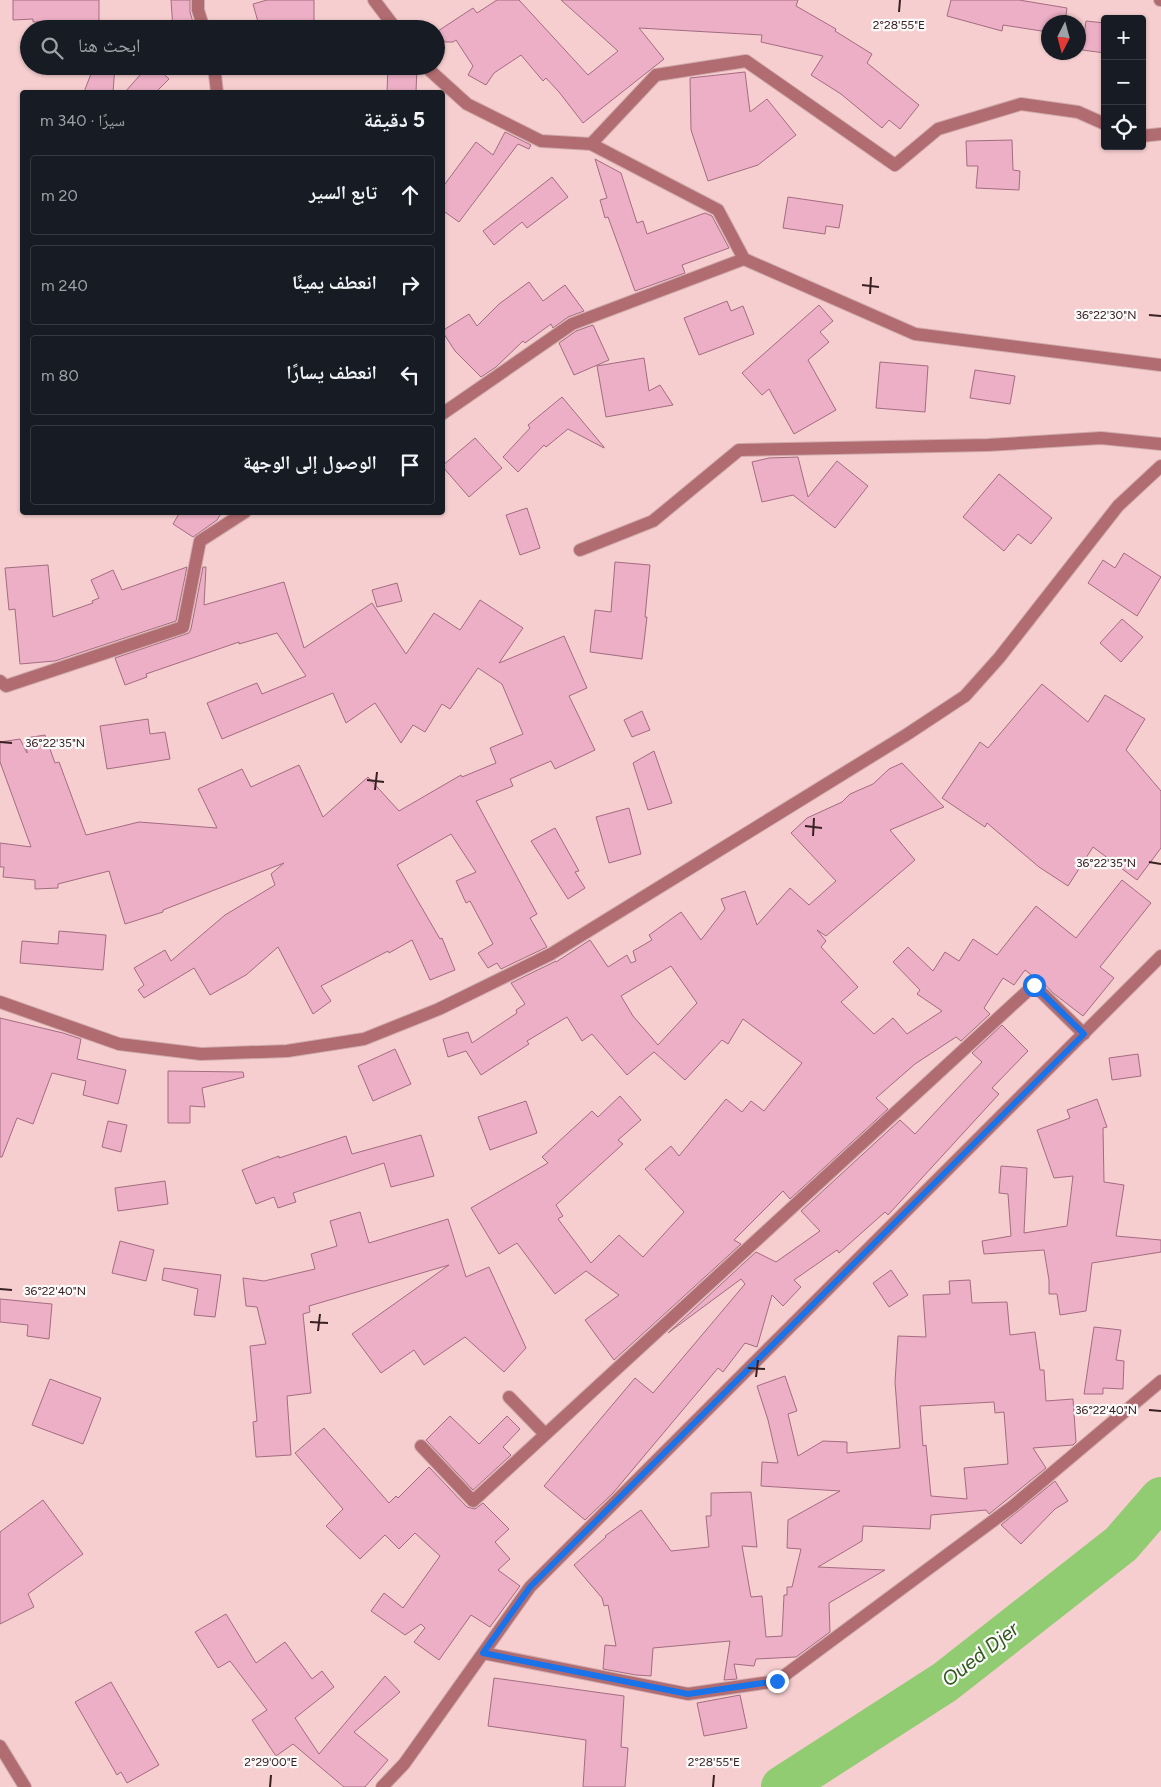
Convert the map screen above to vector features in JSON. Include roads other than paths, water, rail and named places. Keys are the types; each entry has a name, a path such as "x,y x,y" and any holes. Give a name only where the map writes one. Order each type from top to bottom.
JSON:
{"street":[{"path":"198,0 198,10 201,20"},
{"path":"374,0 389,20"},
{"path":"591,144 656,75 746,61 895,165 938,129 1021,104 1078,112 1101,122"},
{"path":"215,75 217,90"},
{"path":"435,75 467,104 541,141 591,144 718,210 744,258 915,334 1161,365"},
{"path":"1146,136 1161,134"},
{"path":"445,412 572,324 744,258"},
{"path":"580,550 653,521 739,450 988,445 1101,438 1161,444"},
{"path":"0,1002 119,1044 202,1054 287,1051 364,1039 439,1009 551,954 906,736 965,696 999,658 1118,506 1161,466"},
{"path":"0,681 6,686 183,627 200,542 240,515"},
{"path":"382,1787 404,1764 530,1587 1161,956"},
{"path":"421,1446 473,1501 1034,985 1084,1034"},
{"path":"483,1653 688,1694 777,1681 1013,1506 1161,1381"},
{"path":"509,1397 545,1434"},
{"path":"0,1746 25,1787"}],"waterway":[{"name":"Oued Djer","path":"782,1787 945,1682 1121,1544 1161,1498"}]}
